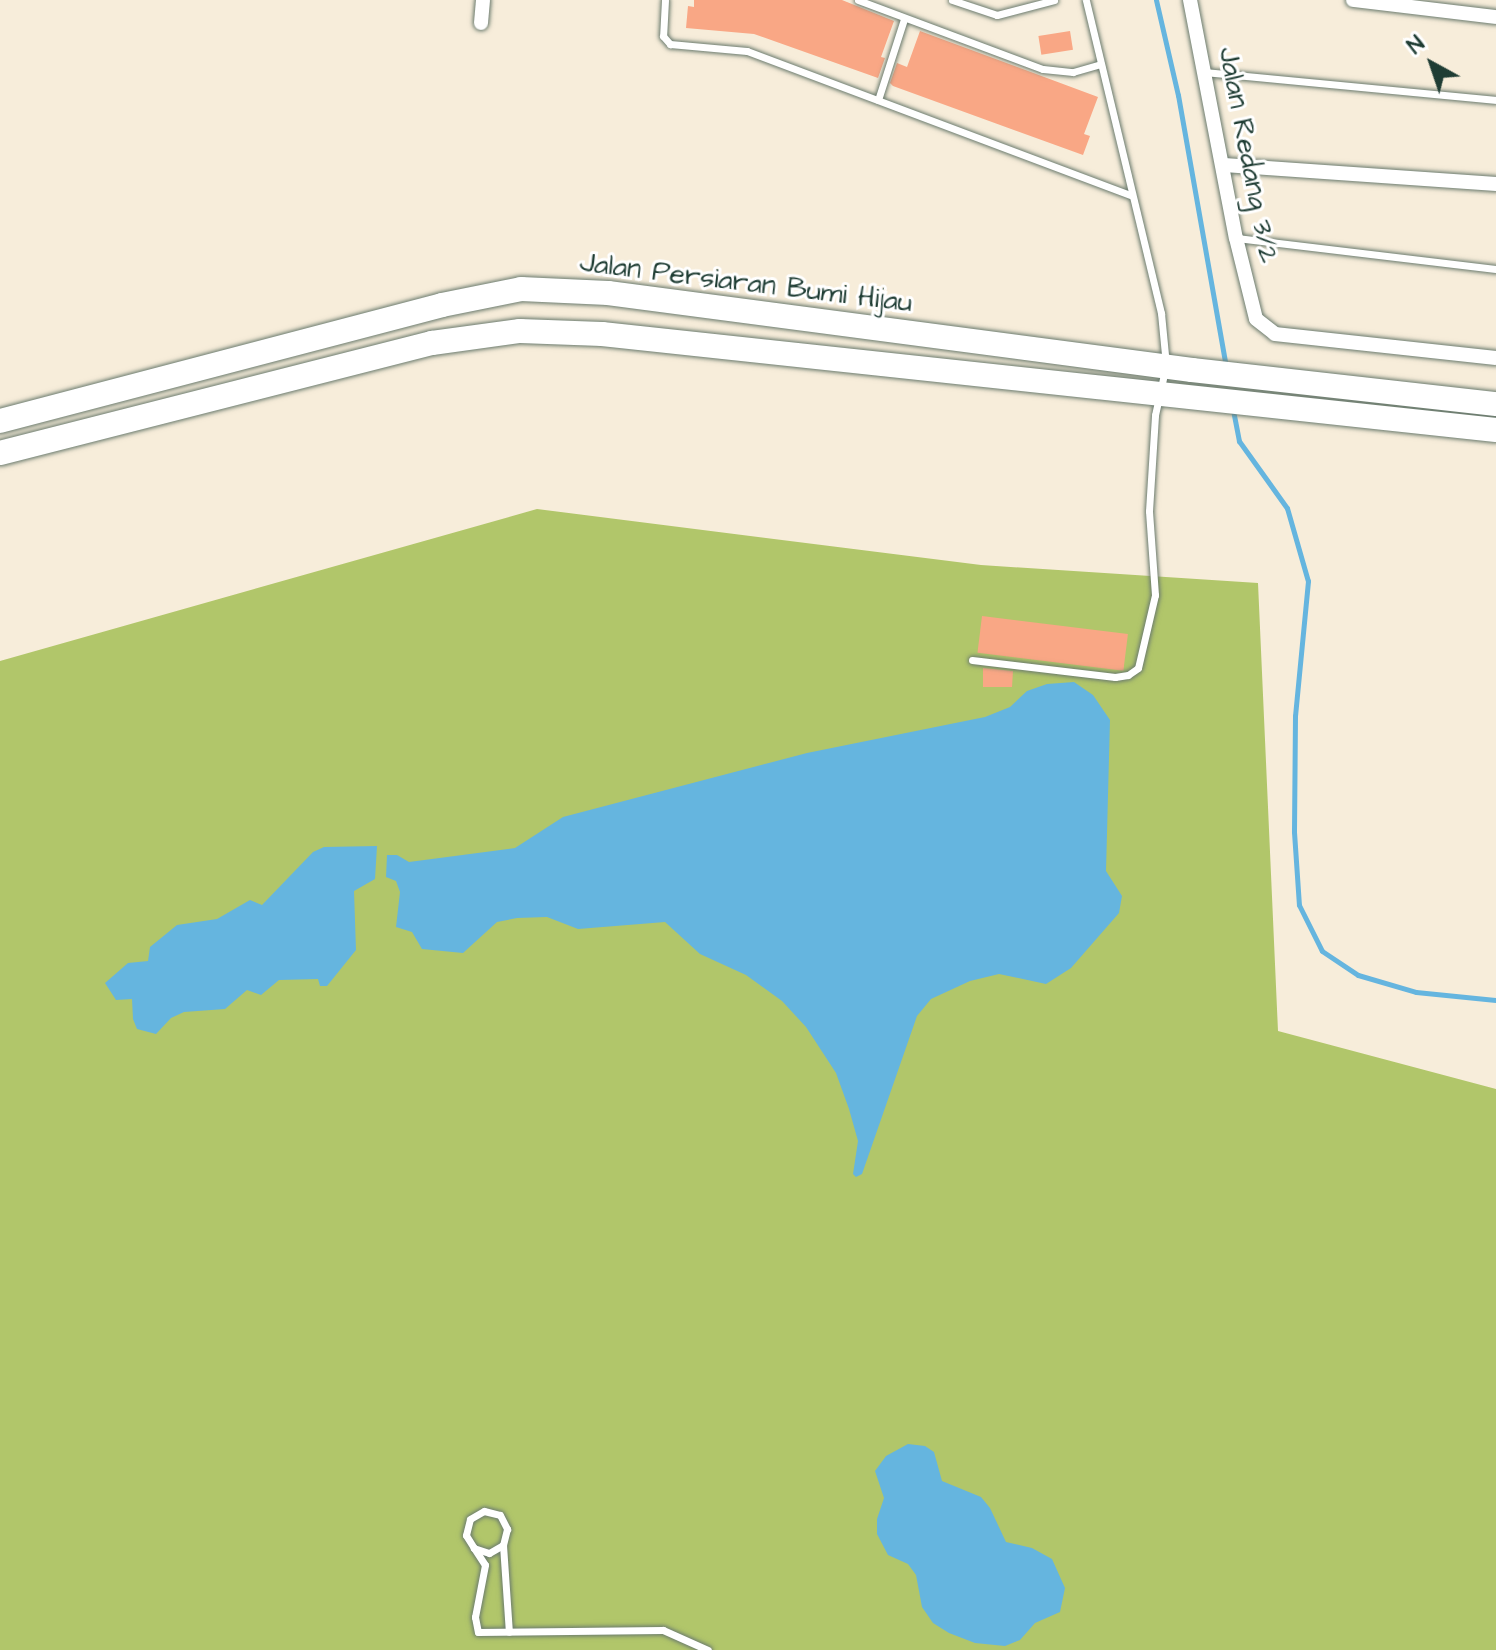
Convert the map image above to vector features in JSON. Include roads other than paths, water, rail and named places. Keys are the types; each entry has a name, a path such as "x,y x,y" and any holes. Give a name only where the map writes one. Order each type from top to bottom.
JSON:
{"main road":[{"name":"Jalan Persiaran Bumi Hijau","path":"0,421 442,305 521,289 608,293 1166,365 1268,391 1496,430"},
{"name":"Jalan Persiaran Bumi Hijau","path":"0,453 432,343 520,331 602,334 1194,395 1268,391 1496,404"}],"street":[{"path":"481,23 483,0"},
{"name":"Jalan Redang 3/2","path":"1190,0 1236,238 1256,319 1275,334 1496,358"},
{"path":"1353,0 1496,17"},
{"path":"1224,165 1496,184"}],"lane":[{"path":"665,0 663,36 670,44 747,51 1131,195"},
{"path":"858,0 1059,73 1101,64"},
{"path":"952,0 997,15 1054,0"},
{"path":"972,660 1115,677 1138,668 1155,595 1149,511 1155,415 1166,365 1161,313 1086,0"},
{"path":"878,100 904,19"},
{"path":"1205,72 1496,100"},
{"path":"1236,238 1496,269"},
{"path":"509,1632 503,1545 507,1529 500,1515 484,1511 470,1519 466,1535 485,1565 475,1617 478,1632 509,1632 663,1630 694,1641 708,1650"},
{"path":"474,1548 489,1553 503,1545"}],"water":[{"path":"1074,682 1093,695 1110,720 1106,871 1122,896 1119,913 1071,968 1046,984 999,974 970,981 931,999 917,1016 862,1174 856,1177 853,1174 858,1141 849,1109 836,1073 806,1027 782,1001 746,975 700,954 665,922 578,929 547,917 517,918 497,922 463,953 422,949 412,932 396,927 400,892 396,881 386,877 387,855 397,855 409,862 515,848 563,817 807,753 985,717 1010,707 1027,691 1047,684"},
{"path":"377,846 375,879 354,891 356,950 327,986 320,986 318,979 279,980 261,995 247,990 225,1009 184,1012 171,1018 156,1034 137,1029 132,999 116,1000 105,983 128,963 148,961 150,947 177,925 217,919 250,900 262,905 313,852 324,847"},
{"path":"908,1444 925,1446 934,1452 942,1481 981,1497 990,1508 1006,1542 1032,1548 1052,1559 1065,1588 1060,1612 1035,1623 1020,1640 1005,1646 975,1643 933,1623 922,1607 916,1575 908,1564 888,1555 877,1534 877,1519 884,1498 875,1471 886,1456"}],"waterway":[{"path":"1156,0 1178,95 1226,368"},
{"path":"1233,410 1239,441 1287,508 1308,581 1295,716 1294,832 1299,905 1322,951 1358,975 1416,992 1496,1000"}]}
